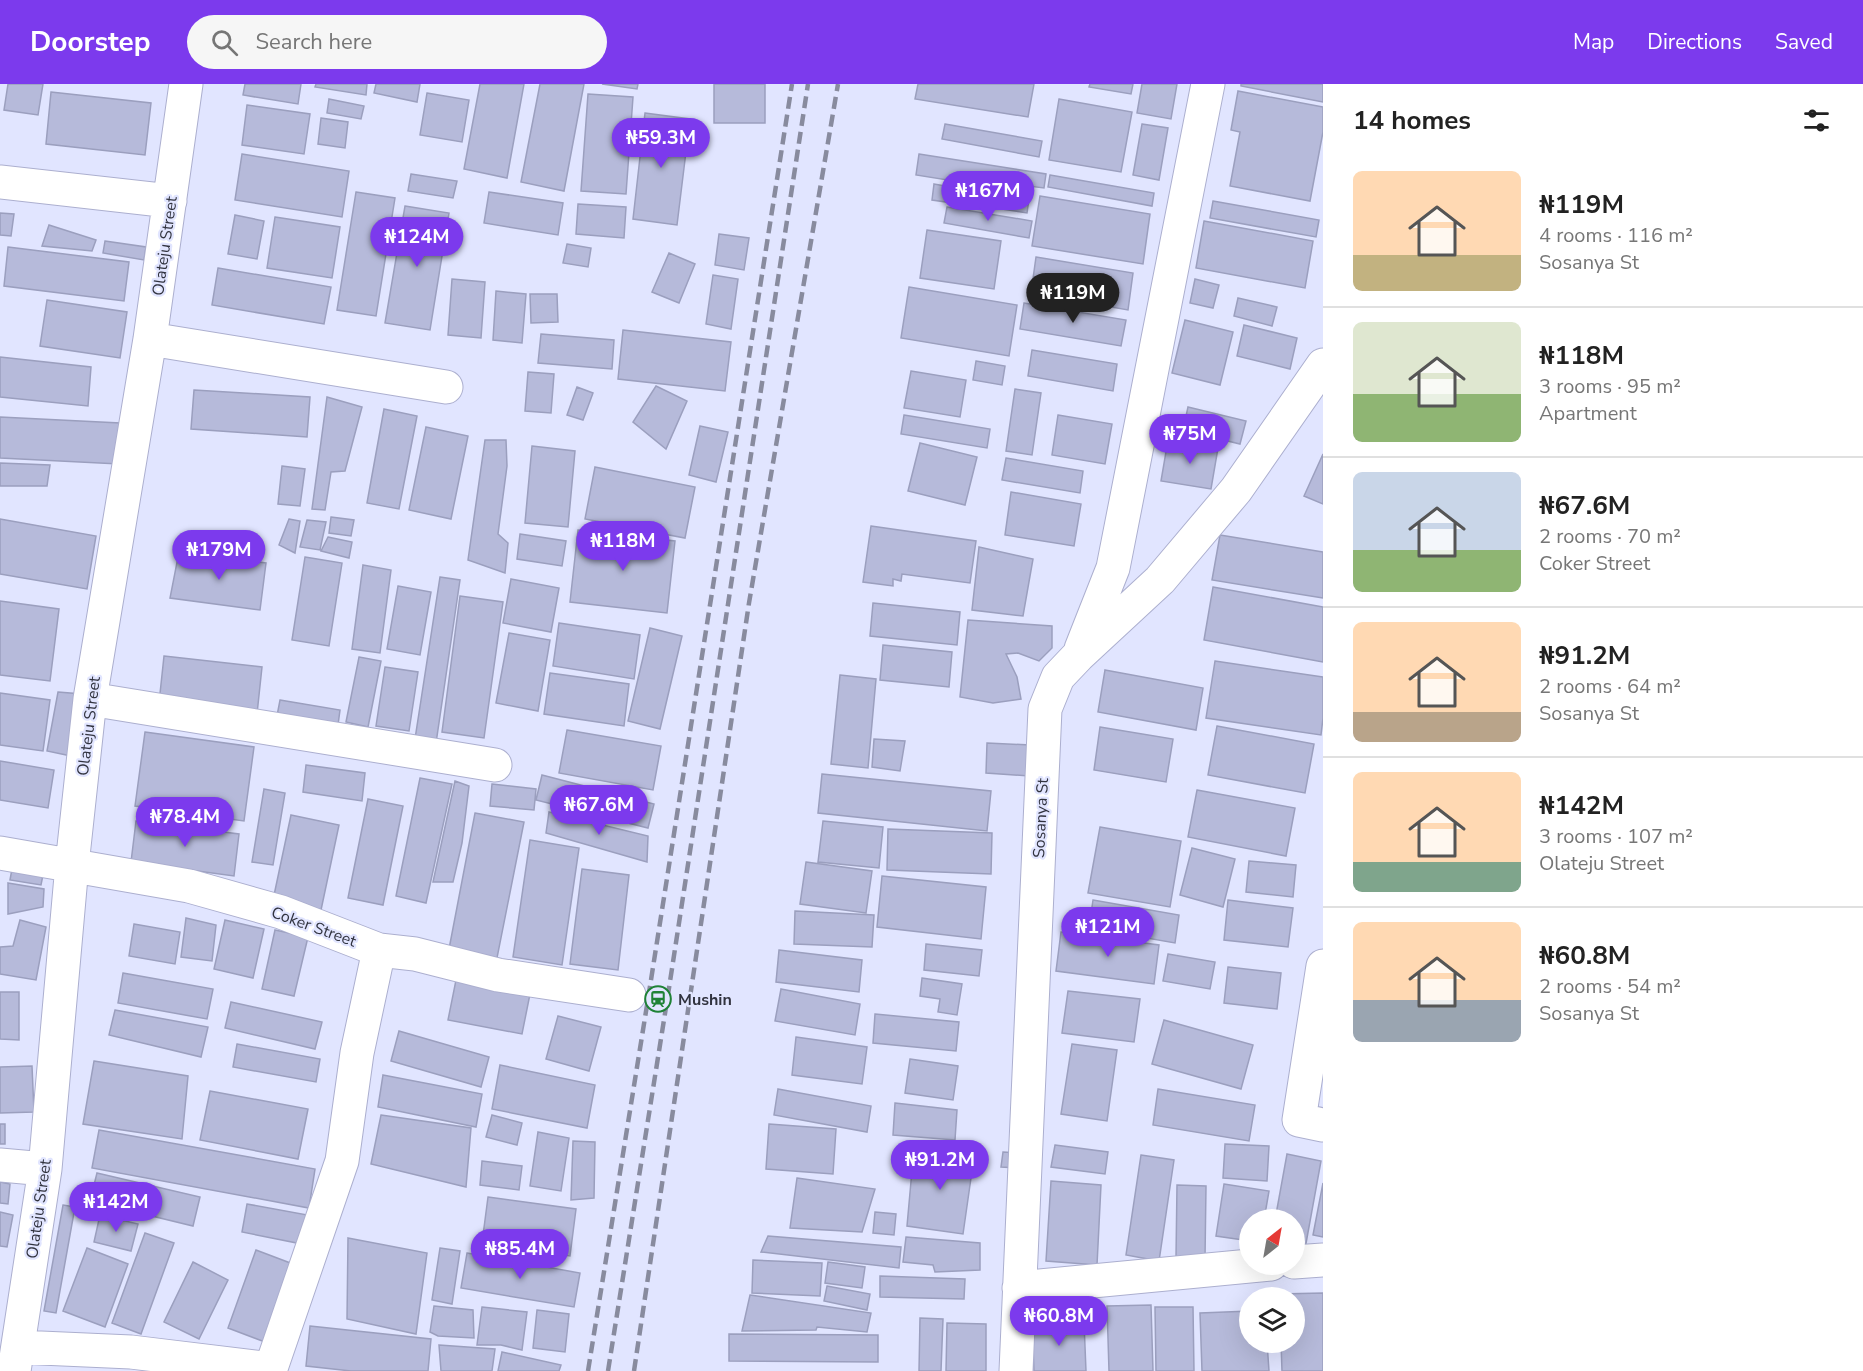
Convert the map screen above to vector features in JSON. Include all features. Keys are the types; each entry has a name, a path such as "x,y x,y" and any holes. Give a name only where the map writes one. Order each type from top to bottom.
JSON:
{"street":[{"name":"Olateju Street","path":"16,1359 45,1168 72,865 90,699 150,339 186,84"},
{"path":"1078,656 1113,568 1208,84"},
{"path":"0,182 170,201"},
{"path":"150,339 446,387"},
{"name":"Sosanya St","path":"1016,1371 1045,709 1058,677 1160,580 1236,490 1323,365"},
{"path":"90,699 495,765"},
{"name":"Coker Street","path":"0,853 189,886 281,912 379,950 415,954 498,975 628,995"},
{"path":"16,1359 131,1352 271,1370 342,1161 357,1053 379,950"},
{"path":"1323,966 1299,1120 1323,1125"},
{"path":"0,1165 45,1168"},
{"path":"1305,1261 1323,1260"},
{"path":"1019,1288 1239,1267"}],"building":[{"path":"8,84 43,84 38,115 4,110"},
{"path":"245,84 301,84 298,104 243,95"},
{"path":"316,84 367,84 366,95 315,87"},
{"path":"376,84 420,84 417,102 374,93"},
{"path":"480,84 524,84 507,178 464,169"},
{"path":"540,84 584,84 564,191 521,182"},
{"path":"602,84 638,84 637,89"},
{"path":"714,84 765,84 765,123 714,123"},
{"path":"918,84 1034,84 1028,117 915,99"},
{"path":"1090,84 1133,84 1131,94 1089,87"},
{"path":"1142,84 1177,84 1171,119 1137,113"},
{"path":"1241,84 1323,84 1323,102 1241,86"},
{"path":"1238,91 1323,107 1323,132 1310,201 1230,186 1240,132 1231,130"},
{"path":"51,92 151,103 145,155 46,144"},
{"path":"427,93 469,100 462,142 420,135"},
{"path":"588,94 633,97 626,194 581,191"},
{"path":"329,99 364,106 361,119 327,113"},
{"path":"1059,99 1132,112 1121,172 1049,160"},
{"path":"247,105 310,114 304,154 242,145"},
{"path":"645,113 690,119 677,225 633,219"},
{"path":"321,118 348,122 345,148 318,144"},
{"path":"945,124 1042,141 1039,157 942,139"},
{"path":"1142,124 1168,128 1159,180 1133,175"},
{"path":"242,154 349,171 342,217 235,200"},
{"path":"919,154 1046,174 1044,188 1029,186 1029,193 916,175"},
{"path":"411,174 457,181 453,198 408,191"},
{"path":"1050,175 1154,193 1152,206 1048,187"},
{"path":"934,184 962,189 959,204 932,200"},
{"path":"985,191 1029,199 1027,213 983,206"},
{"path":"356,192 395,198 376,316 337,310"},
{"path":"489,192 563,203 558,235 484,223"},
{"path":"1040,196 1150,214 1143,264 1032,246"},
{"path":"1213,201 1319,220 1316,237 1210,218"},
{"path":"578,204 626,207 624,238 576,234"},
{"path":"405,206 449,213 430,330 385,323"},
{"path":"947,207 1032,221 1029,238 944,223"},
{"path":"0,213 14,214 11,236 0,235"},
{"path":"235,215 264,221 257,259 228,254"},
{"path":"275,217 340,227 332,278 267,268"},
{"path":"1204,221 1313,241 1305,288 1196,268"},
{"path":"49,225 96,240 92,251 42,246"},
{"path":"927,230 1001,241 994,289 920,278"},
{"path":"719,234 749,238 744,270 715,265"},
{"path":"105,241 146,247 144,260 103,253"},
{"path":"567,244 591,248 588,267 563,263"},
{"path":"8,247 129,262 124,301 4,286"},
{"path":"669,253 695,264 679,303 652,292"},
{"path":"1036,257 1133,273 1128,310 1031,293"},
{"path":"218,268 331,287 324,324 212,305"},
{"path":"713,275 738,279 731,329 706,324"},
{"path":"452,279 485,282 481,338 448,335"},
{"path":"1195,279 1219,285 1213,308 1190,303"},
{"path":"909,287 1017,305 1009,356 901,338"},
{"path":"496,291 526,294 522,343 493,340"},
{"path":"530,294 557,294 558,322 531,323"},
{"path":"1238,298 1277,307 1272,326 1234,316"},
{"path":"47,300 127,312 120,358 40,346"},
{"path":"1024,303 1126,320 1121,346 1020,329"},
{"path":"1185,320 1233,332 1220,385 1172,373"},
{"path":"1244,325 1297,338 1290,369 1237,356"},
{"path":"623,330 731,342 725,391 618,379"},
{"path":"541,334 614,340 612,369 538,363"},
{"path":"1032,350 1117,364 1113,391 1028,376"},
{"path":"0,357 91,367 88,406 0,397"},
{"path":"976,361 1005,366 1002,385 973,380"},
{"path":"911,371 966,380 960,417 904,408"},
{"path":"528,372 554,374 551,413 525,411"},
{"path":"656,386 687,401 666,449 633,422"},
{"path":"577,387 593,393 583,420 567,415"},
{"path":"1015,389 1041,393 1032,455 1006,451"},
{"path":"194,390 310,397 307,437 191,429"},
{"path":"327,397 362,407 345,471 331,472 325,510 312,509"},
{"path":"1188,407 1246,421 1240,444 1183,430"},
{"path":"384,409 417,416 399,509 367,503"},
{"path":"904,415 990,429 987,448 901,434"},
{"path":"1058,415 1112,424 1105,464 1052,455"},
{"path":"0,417 120,423 119,464 0,458"},
{"path":"700,426 728,432 716,482 689,475"},
{"path":"426,427 468,436 451,519 409,510"},
{"path":"485,440 506,440 507,466 498,534 508,543 505,573 468,560"},
{"path":"1168,440 1218,448 1211,489 1161,481"},
{"path":"920,443 977,457 965,505 908,491"},
{"path":"532,446 575,451 568,527 525,523"},
{"path":"1323,454 1323,504 1304,496"},
{"path":"1006,458 1083,471 1080,493 1002,480"},
{"path":"0,463 50,465 47,486 0,486"},
{"path":"282,466 305,469 300,506 278,504"},
{"path":"595,467 695,487 685,538 585,519"},
{"path":"1011,492 1081,504 1074,546 1005,535"},
{"path":"331,517 354,520 351,536 329,533"},
{"path":"0,519 96,536 87,589 0,574"},
{"path":"289,519 300,521 295,553 279,545"},
{"path":"307,520 326,522 320,550 300,547"},
{"path":"871,526 976,541 970,583 902,574 901,581 893,579 893,586 863,582"},
{"path":"578,530 675,541 667,613 570,602"},
{"path":"520,534 566,541 562,566 517,559"},
{"path":"1220,535 1323,552 1323,598 1212,580"},
{"path":"328,537 352,542 349,558 321,551"},
{"path":"979,547 1033,559 1023,616 972,610"},
{"path":"179,552 266,563 260,610 170,598"},
{"path":"305,557 342,563 329,646 292,640"},
{"path":"363,565 391,570 380,653 352,649"},
{"path":"440,577 460,580 436,743 415,739"},
{"path":"511,579 559,588 551,632 503,623"},
{"path":"398,586 431,592 420,655 387,649"},
{"path":"1213,587 1323,607 1323,662 1204,640"},
{"path":"460,596 503,602 484,738 442,732"},
{"path":"0,601 59,609 50,681 0,675"},
{"path":"873,603 960,612 957,645 870,636"},
{"path":"968,620 1052,626 1052,648 1039,661 1018,653 1006,654 1017,677 1021,699 993,703 960,697"},
{"path":"559,623 640,635 634,679 553,666"},
{"path":"650,628 682,636 660,729 628,721"},
{"path":"509,633 550,640 538,711 496,703"},
{"path":"883,645 952,652 949,687 880,680"},
{"path":"164,656 262,667 257,714 159,703"},
{"path":"359,657 381,661 368,727 346,722"},
{"path":"1215,661 1323,677 1321,735 1206,718"},
{"path":"385,667 418,672 409,731 376,726"},
{"path":"1105,670 1203,688 1196,730 1098,712"},
{"path":"550,673 629,684 624,726 544,714"},
{"path":"840,675 876,679 868,768 831,764"},
{"path":"58,692 82,694 76,757 47,751"},
{"path":"0,693 50,700 43,751 0,745"},
{"path":"280,700 340,710 337,732 276,721"},
{"path":"1217,726 1314,744 1305,793 1208,775"},
{"path":"1100,727 1173,739 1166,782 1094,770"},
{"path":"567,730 661,746 653,790 559,773"},
{"path":"145,732 254,747 244,821 135,806"},
{"path":"874,739 905,741 900,771 872,767"},
{"path":"987,743 1030,745 1029,776 986,773"},
{"path":"0,761 54,770 48,808 0,800"},
{"path":"306,765 365,773 362,801 303,792"},
{"path":"822,774 991,791 987,831 818,813"},
{"path":"542,775 654,804 648,828 536,800"},
{"path":"420,778 452,784 426,903 396,896"},
{"path":"455,781 469,786 462,843 453,882 433,882"},
{"path":"492,784 536,789 534,810 490,806"},
{"path":"264,789 285,793 273,865 252,862"},
{"path":"1197,790 1295,808 1286,856 1188,837"},
{"path":"368,799 403,806 383,905 348,898"},
{"path":"549,812 648,836 647,862 546,833"},
{"path":"475,813 524,822 497,958 449,949"},
{"path":"291,815 339,825 321,910 273,900"},
{"path":"136,821 239,834 234,876 131,862"},
{"path":"823,821 883,827 879,868 818,862"},
{"path":"1100,827 1181,841 1170,907 1088,893"},
{"path":"888,829 992,833 991,874 887,870"},
{"path":"530,840 579,848 562,965 513,957"},
{"path":"1192,848 1235,859 1223,907 1180,895"},
{"path":"1249,861 1296,865 1293,897 1246,892"},
{"path":"806,862 872,871 866,913 800,904"},
{"path":"12,869 43,875 41,885 10,880"},
{"path":"582,869 629,875 618,970 570,964"},
{"path":"882,876 986,887 981,939 877,927"},
{"path":"8,883 44,889 43,907 8,914"},
{"path":"1093,900 1179,915 1175,943 1089,928"},
{"path":"1228,900 1293,908 1288,947 1224,940"},
{"path":"795,911 874,915 872,947 794,944"},
{"path":"186,918 216,925 212,961 181,957"},
{"path":"20,920 46,927 36,980 0,974 0,947 13,946"},
{"path":"225,920 264,929 253,978 214,969"},
{"path":"134,924 180,932 175,964 129,956"},
{"path":"275,930 308,937 294,996 262,989"},
{"path":"1061,932 1159,945 1154,984 1056,971"},
{"path":"926,944 982,950 979,976 924,970"},
{"path":"779,950 862,960 859,992 776,982"},
{"path":"1168,954 1215,962 1210,989 1163,981"},
{"path":"1228,967 1281,973 1277,1009 1224,1003"},
{"path":"123,973 213,989 207,1019 118,1003"},
{"path":"922,978 962,984 957,1015 938,1012 940,999 920,996"},
{"path":"456,980 530,994 522,1034 448,1020"},
{"path":"781,989 860,1004 855,1035 775,1021"},
{"path":"1068,991 1140,999 1134,1042 1062,1033"},
{"path":"0,992 19,992 19,1040 0,1039"},
{"path":"231,1002 322,1022 315,1049 225,1028"},
{"path":"115,1010 208,1027 201,1057 109,1035"},
{"path":"875,1014 959,1022 956,1051 873,1043"},
{"path":"558,1016 601,1027 589,1071 546,1059"},
{"path":"1164,1020 1253,1045 1241,1089 1152,1064"},
{"path":"399,1031 489,1057 481,1087 391,1061"},
{"path":"796,1037 867,1047 862,1084 792,1075"},
{"path":"237,1044 320,1059 316,1082 233,1067"},
{"path":"1072,1044 1117,1050 1107,1121 1061,1114"},
{"path":"910,1059 958,1066 953,1100 905,1093"},
{"path":"94,1061 188,1076 182,1139 83,1124"},
{"path":"500,1065 595,1085 587,1128 492,1109"},
{"path":"32,1066 34,1112 0,1113 0,1067"},
{"path":"383,1075 482,1094 476,1127 378,1107"},
{"path":"778,1089 871,1106 867,1132 774,1115"},
{"path":"1158,1089 1255,1105 1249,1141 1153,1125"},
{"path":"210,1091 308,1109 298,1159 200,1140"},
{"path":"895,1103 957,1110 955,1140 893,1135"},
{"path":"381,1115 471,1128 466,1187 371,1164"},
{"path":"492,1115 522,1123 517,1145 486,1137"},
{"path":"0,1124 5,1124 5,1144 0,1144"},
{"path":"769,1124 836,1129 833,1174 766,1169"},
{"path":"99,1130 315,1169 309,1208 92,1168"},
{"path":"538,1132 569,1138 561,1191 530,1186"},
{"path":"573,1141 595,1142 594,1198 571,1200"},
{"path":"1225,1144 1269,1146 1267,1181 1223,1178"},
{"path":"1055,1145 1108,1152 1105,1174 1051,1167"},
{"path":"914,1148 974,1157 963,1234 907,1226"},
{"path":"1003,1152 1019,1153 1018,1168 1001,1167"},
{"path":"1287,1154 1321,1161 1305,1249 1305,1209 1277,1209"},
{"path":"1141,1155 1174,1160 1159,1261 1126,1255"},
{"path":"482,1161 522,1166 519,1190 480,1185"},
{"path":"97,1173 200,1197 193,1226 90,1201"},
{"path":"797,1178 875,1189 862,1232 790,1228"},
{"path":"1051,1181 1101,1185 1097,1265 1046,1261"},
{"path":"0,1182 10,1184 8,1204 0,1203"},
{"path":"1323,1183 1323,1237 1313,1235"},
{"path":"1224,1184 1269,1191 1266,1209 1239,1209 1239,1239 1216,1236"},
{"path":"1177,1185 1206,1186 1205,1259 1176,1258"},
{"path":"488,1197 576,1209 570,1256 482,1243"},
{"path":"247,1204 313,1216 307,1245 242,1232"},
{"path":"63,1205 75,1207 56,1313 44,1311"},
{"path":"0,1212 13,1215 7,1247 0,1246"},
{"path":"875,1212 896,1214 894,1235 873,1233"},
{"path":"100,1215 138,1224 131,1251 94,1242"},
{"path":"145,1233 174,1243 141,1334 112,1323"},
{"path":"768,1236 901,1247 899,1268 761,1252"},
{"path":"906,1237 980,1243 980,1270 935,1272 933,1265 903,1262"},
{"path":"348,1238 427,1253 416,1334 347,1319"},
{"path":"87,1248 128,1264 105,1327 63,1311"},
{"path":"440,1248 460,1251 452,1304 432,1300"},
{"path":"256,1250 293,1264 265,1342 228,1328"},
{"path":"467,1253 580,1273 574,1307 461,1288"},
{"path":"753,1260 822,1263 820,1296 752,1293"},
{"path":"193,1262 228,1280 199,1339 164,1322"},
{"path":"828,1262 865,1267 862,1288 825,1283"},
{"path":"880,1276 965,1279 964,1299 880,1297"},
{"path":"827,1286 870,1294 867,1310 824,1301"},
{"path":"1305,1293 1323,1293 1323,1371 1282,1371 1281,1353 1305,1353"},
{"path":"750,1295 871,1313 867,1332 817,1327 816,1330 742,1331"},
{"path":"1151,1305 1153,1371 1109,1371 1107,1306"},
{"path":"434,1306 473,1310 474,1338 438,1336 430,1332"},
{"path":"482,1307 527,1312 522,1350 501,1345 477,1345"},
{"path":"1155,1307 1193,1307 1194,1371 1156,1371"},
{"path":"537,1310 569,1314 565,1352 533,1348"},
{"path":"1239,1311 1239,1353 1268,1353 1269,1371 1202,1371 1200,1313"},
{"path":"920,1318 943,1319 941,1371 919,1371"},
{"path":"1084,1322 1086,1371 1034,1371 1032,1323"},
{"path":"947,1323 986,1324 986,1371 946,1371"},
{"path":"310,1326 431,1339 428,1371 351,1371 306,1366"},
{"path":"729,1334 878,1335 878,1362 729,1361"},
{"path":"439,1345 495,1349 492,1371 441,1371"},
{"path":"502,1352 561,1365 559,1371 498,1371"}],"railway":[{"path":"588,1371 792,84"},
{"path":"608,1371 808,84"},
{"path":"634,1371 749,603 838,84"}],"place":[{"name":"Mushin","path":"658,999"}]}
